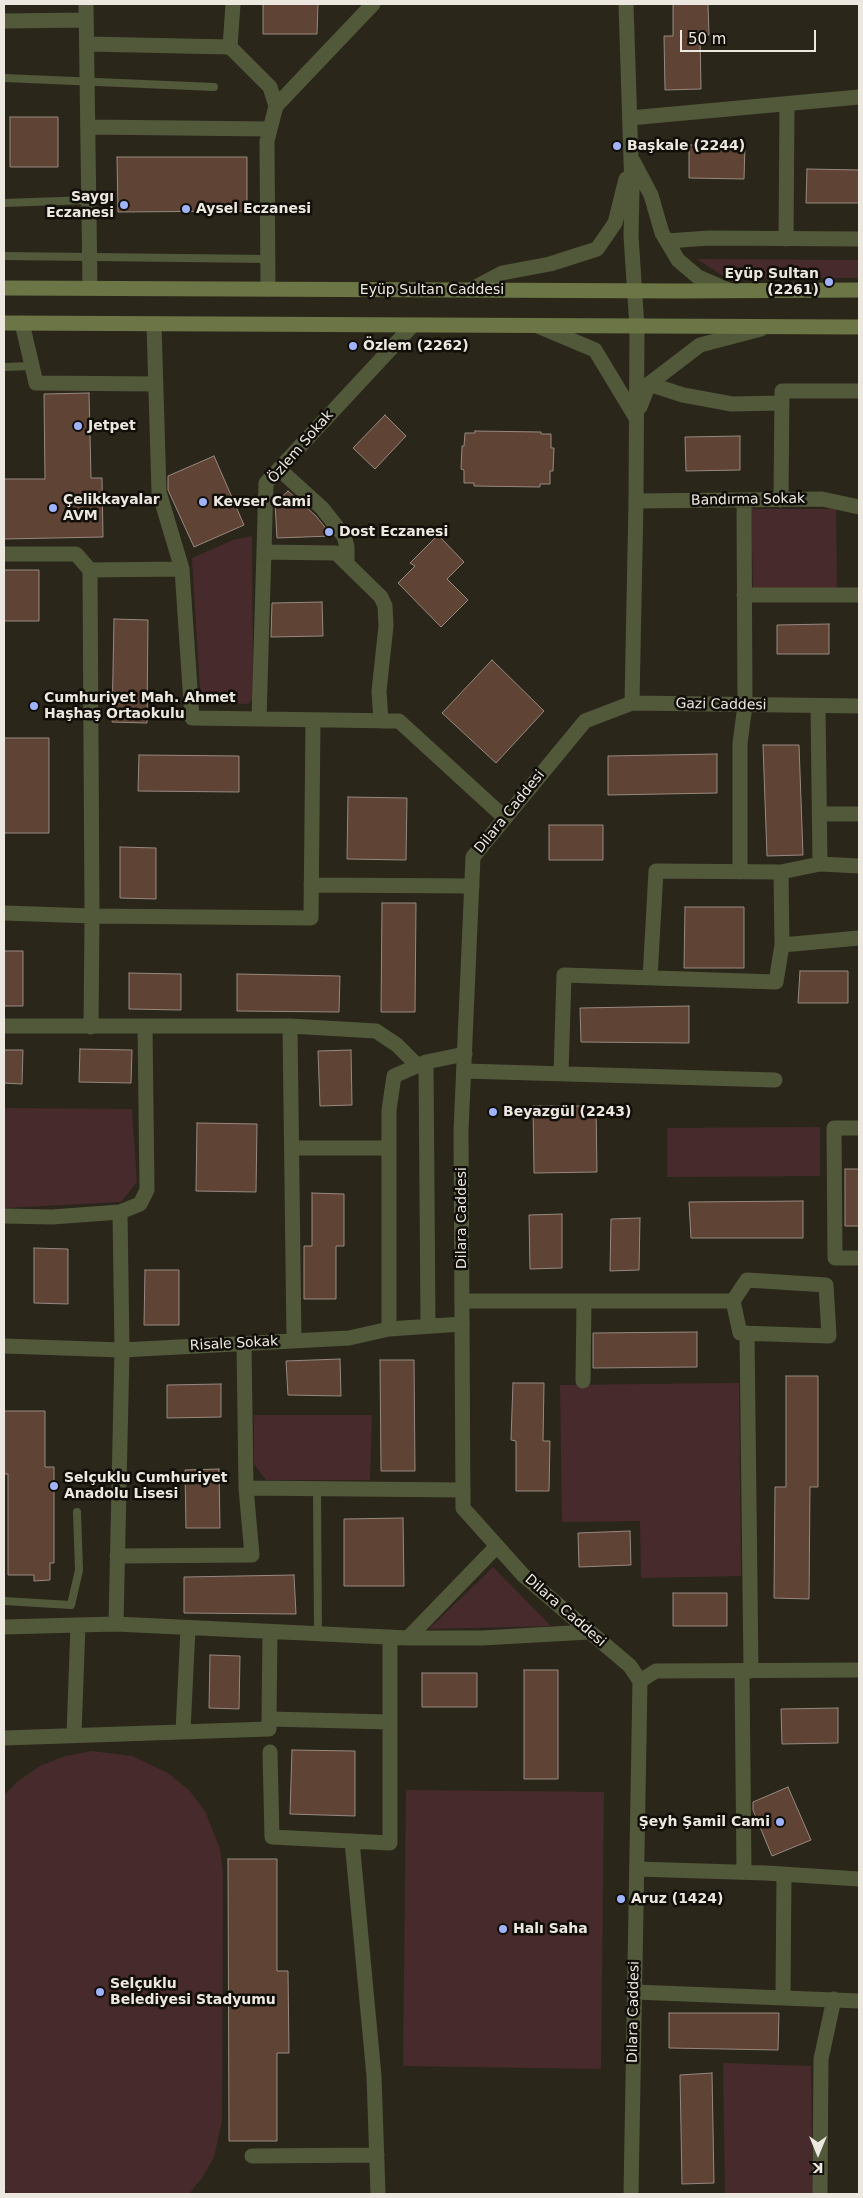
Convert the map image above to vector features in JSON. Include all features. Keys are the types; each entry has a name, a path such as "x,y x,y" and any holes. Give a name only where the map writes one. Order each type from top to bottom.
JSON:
{"main road":[{"name":"Eyüp Sultan Caddesi","path":"4,288 859,290"},
{"path":"4,323 859,327"}],"street":[{"path":"86,4 90,288"},
{"path":"230,47 233,4"},
{"path":"268,289 267,141 276,106 374,4"},
{"path":"626,4 631,158 631,236 637,327 632,703"},
{"path":"4,21 86,20"},
{"path":"87,44 230,47 270,87 276,106"},
{"path":"630,118 859,97"},
{"path":"786,239 787,104"},
{"path":"88,127 270,129"},
{"path":"631,158 651,195 662,233 678,260 698,277 728,290"},
{"path":"470,290 502,273 550,264 597,249 615,223 631,158"},
{"path":"667,240 859,239"},
{"path":"22,323 36,382 155,384"},
{"path":"154,324 159,492 182,569 192,718 399,721 505,818"},
{"name":"Özlem Sokak","path":"259,719 266,483 412,326"},
{"path":"538,326 595,350 636,418"},
{"path":"636,418 648,384 700,345 768,327"},
{"path":"648,384 683,396 732,404 781,403"},
{"path":"781,500 782,391 859,391"},
{"path":"279,469 322,508 344,536 347,563"},
{"path":"740,872 740,743 745,706 744,500"},
{"name":"Bandırma Sokak","path":"636,501 822,500 859,507"},
{"path":"264,552 336,553 381,596 385,606 386,626 380,691 381,721"},
{"path":"4,554 76,554 90,570 91,1027"},
{"path":"90,570 182,569"},
{"path":"744,595 859,595"},
{"name":"Gazi Caddesi","path":"585,721 632,703 745,706 859,706"},
{"path":"818,706 820,864"},
{"path":"4,914 311,918 313,720"},
{"name":"Dilara Caddesi","path":"585,721 473,857 461,1131 463,1508 523,1575 630,1666 640,1681 631,2194"},
{"path":"820,814 859,814"},
{"path":"650,978 656,871 780,872 820,864 859,866"},
{"path":"561,1074 564,975 776,982 782,945 780,872"},
{"path":"311,885 472,886"},
{"path":"782,945 859,938"},
{"path":"4,1026 290,1026 376,1032 422,1064"},
{"path":"290,1026 294,1341"},
{"path":"4,1216 52,1217 120,1212 140,1204 147,1190 145,1027"},
{"path":"389,1329 389,1110 394,1076 422,1064 465,1054"},
{"path":"422,1064 428,1326"},
{"path":"464,1071 775,1080"},
{"path":"859,1128 834,1128 835,1258 859,1258"},
{"path":"292,1148 389,1148"},
{"path":"116,1624 122,1350 120,1212"},
{"path":"747,1280 826,1285 829,1336 740,1333 733,1301 747,1280"},
{"path":"462,1301 733,1301"},
{"path":"583,1381 584,1301"},
{"name":"Risale Sokak","path":"4,1346 122,1350 349,1338 389,1329 462,1324"},
{"path":"744,1872 750,1516 747,1334"},
{"path":"117,1556 252,1555 246,1488 244,1343"},
{"path":"246,1488 463,1490"},
{"path":"408,1638 497,1546"},
{"path":"4,1627 116,1624 408,1638 482,1638 589,1632"},
{"path":"74,1734 78,1625"},
{"path":"183,1731 188,1628"},
{"path":"4,1738 74,1734 270,1729 270,1632"},
{"path":"270,1752 272,1837 390,1843 390,1637"},
{"path":"640,1681 656,1671 859,1670"},
{"path":"270,1719 390,1722"},
{"path":"352,1841 374,2076 378,2194"},
{"path":"637,1869 744,1872 859,1879"},
{"path":"783,1997 784,1874"},
{"path":"635,1992 859,2001"},
{"path":"820,2194 821,2059 834,1999"},
{"path":"252,2156 377,2155"}],"lane":[{"path":"4,78 214,87"},
{"path":"4,203 89,200"},
{"path":"4,256 268,259"},
{"path":"4,367 32,366"},
{"path":"317,1489 318,1634"},
{"path":"4,1601 71,1605 79,1570 77,1512"}],"shaded area":[{"path":"697,259 859,260 859,278 726,278"},
{"path":"751,509 836,509 837,588 753,588"},
{"path":"252,536 253,699 248,704 206,703 200,692 192,558 233,540"},
{"path":"4,1108 132,1109 137,1182 121,1202 4,1208"},
{"path":"820,1127 820,1176 667,1177 667,1128"},
{"path":"739,1383 741,1576 641,1578 640,1521 562,1522 560,1385"},
{"path":"254,1415 372,1415 370,1480 266,1480 254,1464"},
{"path":"493,1567 551,1626 429,1629"},
{"name":"Selçuklu Belediyesi Stadyumu","path":"92,1751 132,1756 168,1773 189,1790 205,1811 220,1849 223,1874 222,2121 214,2157 202,2178 189,2194 9,2194 4,2189 4,1795 18,1781 40,1766 65,1756"},
{"name":"Halı Saha","path":"406,1790 604,1792 601,2069 403,2066"},
{"path":"723,2063 811,2066 813,2194 725,2194"}],"building":[{"path":"263,4 318,4 317,34 263,34"},
{"path":"673,4 708,4 709,35 700,36 701,89 665,90 664,36 673,36"},
{"path":"10,117 58,117 58,167 10,167"},
{"path":"689,145 745,145 744,179 689,178"},
{"path":"117,157 247,157 247,211 118,212"},
{"path":"807,169 859,170 859,203 806,203"},
{"name":"Çelikkayalar AVM","path":"89,393 91,478 102,478 103,537 4,539 4,479 45,479 44,394"},
{"path":"385,415 406,436 375,469 353,448"},
{"path":"475,431 541,432 541,434 551,434 551,448 554,448 553,471 550,471 550,484 540,484 540,487 474,486 474,483 464,483 464,470 461,469 462,446 464,446 465,433 475,433"},
{"path":"740,436 740,470 686,471 685,437"},
{"name":"Kevser Cami","path":"214,456 244,525 194,547 168,490 168,476"},
{"path":"288,491 316,516 332,536 277,538 275,503"},
{"path":"438,535 464,562 447,579 468,600 441,627 398,583 415,566 410,563"},
{"path":"4,570 39,570 39,621 4,621"},
{"path":"322,602 323,636 271,637 272,603"},
{"path":"114,619 148,620 147,723 112,722"},
{"path":"829,624 829,654 777,654 777,625"},
{"path":"492,660 544,711 496,763 442,713"},
{"path":"4,738 49,738 49,833 4,833"},
{"path":"763,745 799,745 803,855 767,856"},
{"path":"717,754 717,793 608,795 608,756"},
{"path":"139,755 239,756 239,792 138,791"},
{"path":"348,797 407,798 406,860 347,859"},
{"path":"549,825 603,825 603,860 549,860"},
{"path":"120,847 156,848 156,899 120,898"},
{"path":"382,903 416,903 415,1012 381,1012"},
{"path":"685,907 744,907 744,968 684,968"},
{"path":"4,951 23,951 23,1006 4,1006"},
{"path":"800,971 848,971 848,1003 798,1003"},
{"path":"129,973 181,974 181,1010 129,1009"},
{"path":"237,974 340,976 339,1012 237,1011"},
{"path":"689,1006 689,1043 581,1042 580,1008"},
{"path":"80,1049 132,1050 131,1083 79,1082"},
{"path":"4,1050 23,1050 22,1084 4,1083"},
{"path":"351,1050 352,1105 320,1106 318,1051"},
{"path":"533,1106 596,1106 597,1172 534,1173"},
{"path":"197,1123 257,1124 256,1192 196,1191"},
{"path":"845,1169 859,1169 859,1226 845,1226"},
{"path":"312,1193 344,1194 344,1246 336,1246 336,1299 304,1299 304,1246 312,1246"},
{"path":"803,1201 803,1238 691,1238 689,1202"},
{"path":"562,1214 562,1268 530,1269 529,1215"},
{"path":"640,1218 639,1270 610,1271 611,1219"},
{"path":"34,1248 68,1249 68,1304 34,1303"},
{"path":"145,1270 179,1270 179,1325 144,1325"},
{"path":"697,1332 697,1367 593,1368 593,1333"},
{"path":"340,1359 341,1396 288,1395 286,1361"},
{"path":"380,1360 414,1360 415,1471 381,1471"},
{"path":"786,1376 818,1376 818,1487 810,1487 809,1599 774,1598 775,1487 786,1487"},
{"path":"513,1383 544,1383 543,1441 550,1441 549,1491 516,1491 516,1441 511,1440"},
{"path":"221,1384 221,1417 167,1418 167,1385"},
{"path":"4,1411 45,1411 45,1467 54,1467 54,1563 50,1563 50,1580 34,1581 34,1575 8,1575 8,1474 4,1474"},
{"path":"219,1469 220,1528 186,1528 185,1470"},
{"path":"403,1518 404,1586 344,1586 344,1519"},
{"path":"630,1531 631,1565 579,1567 578,1533"},
{"path":"294,1575 296,1614 184,1613 184,1577"},
{"path":"673,1593 727,1593 727,1626 673,1626"},
{"path":"210,1655 240,1656 239,1709 209,1708"},
{"path":"524,1670 558,1670 558,1779 524,1779"},
{"path":"422,1673 477,1673 477,1707 422,1707"},
{"path":"838,1708 838,1743 782,1744 781,1709"},
{"path":"292,1750 355,1751 355,1816 290,1814"},
{"name":"Şeyh Şamil Cami","path":"788,1787 811,1840 772,1856 753,1810 753,1802"},
{"path":"228,1859 277,1859 277,1971 288,1971 289,2053 277,2053 277,2141 229,2141"},
{"path":"669,2013 779,2013 778,2050 669,2048"},
{"path":"712,2073 714,2183 682,2184 680,2075"}],"place":[{"name":"Başkale (2244)","path":"617,146"},
{"name":"Saygı Eczanesi","path":"124,205"},
{"name":"Aysel Eczanesi","path":"186,209"},
{"name":"Eyüp Sultan (2261)","path":"829,282"},
{"name":"Özlem (2262)","path":"353,346"},
{"name":"Jetpet","path":"78,426"},
{"name":"Kevser Cami","path":"203,502"},
{"name":"Çelikkayalar AVM","path":"53,508"},
{"name":"Dost Eczanesi","path":"329,532"},
{"name":"Cumhuriyet Mah. Ahmet Haşhaş Ortaokulu","path":"34,706"},
{"name":"Beyazgül (2243)","path":"493,1112"},
{"name":"Selçuklu Cumhuriyet Anadolu Lisesi","path":"54,1486"},
{"name":"Şeyh Şamil Cami","path":"780,1822"},
{"name":"Aruz (1424)","path":"621,1899"},
{"name":"Halı Saha","path":"503,1929"},
{"name":"Selçuklu Belediyesi Stadyumu","path":"100,1992"}]}
